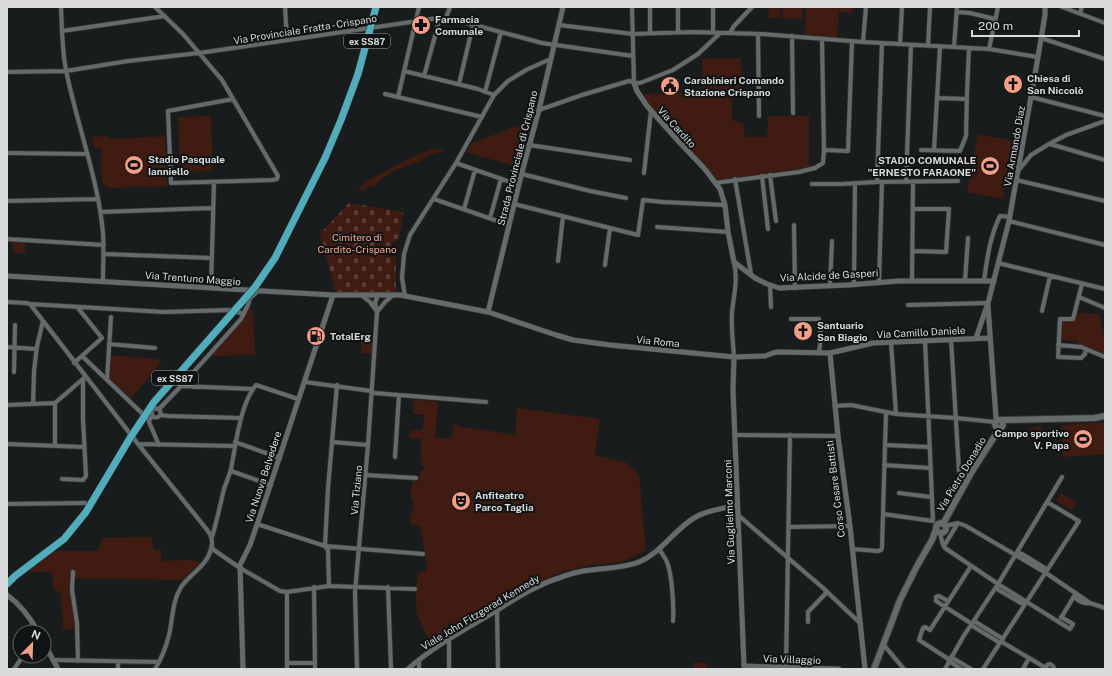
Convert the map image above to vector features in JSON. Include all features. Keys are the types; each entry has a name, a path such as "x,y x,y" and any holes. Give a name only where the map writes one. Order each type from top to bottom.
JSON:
{"highway":[{"name":"ex SS87","path":"7,584 15,576 64,539 86,512 130,438 154,402 255,287 275,258 325,158 341,120 358,74 376,7"}],"main road":[{"path":"998,424 1008,421 1095,418 1105,416"},
{"name":"Via Pietro Donadio","path":"874,669 900,600 917,566 971,473 996,434 998,424"}],"street":[{"path":"61,7 66,71 98,198 104,245 103,282"},
{"path":"155,7 183,34 222,80 278,176 277,179 272,180 171,183 168,111 233,99"},
{"path":"285,7 288,40"},
{"path":"398,97 419,7"},
{"path":"446,18 450,7"},
{"name":"Strada Provinciale di Crispano","path":"488,312 514,204 539,110 563,7"},
{"path":"632,7 634,83"},
{"path":"650,7 650,33"},
{"path":"678,7 678,32"},
{"path":"713,7 713,32"},
{"path":"730,33 734,26 752,7"},
{"path":"863,42 866,7"},
{"path":"900,44 902,7"},
{"path":"928,46 930,7"},
{"path":"954,47 957,7"},
{"path":"989,49 998,7"},
{"name":"Via Armando Diaz","path":"976,338 988,303 1009,219 1032,97 1045,7"},
{"path":"1062,7 1105,23"},
{"path":"1080,13 1082,7"},
{"path":"957,12 970,13 995,19"},
{"path":"62,31 165,16"},
{"path":"424,76 440,18"},
{"name":"Via Provinciale Fratta - Crispano","path":"7,72 66,71 128,61 199,53 416,20 440,18 473,24 542,43 633,56"},
{"path":"459,84 473,24"},
{"path":"559,25 633,34 713,32 792,36 852,42 989,49 1038,57"},
{"path":"485,92 501,32"},
{"path":"539,110 629,81 640,83 673,70 698,54 720,33"},
{"path":"758,34 759,116"},
{"path":"792,36 793,113"},
{"path":"1041,38 1105,59"},
{"path":"714,181 799,172 820,166 824,162 822,39"},
{"path":"824,150 848,151 852,42"},
{"path":"877,182 882,43"},
{"path":"906,182 911,45"},
{"path":"934,150 940,47"},
{"path":"921,150 960,151 966,136 966,99 969,48"},
{"path":"402,296 404,254 410,235 456,163 494,95 508,81 526,70 550,60"},
{"path":"404,71 459,84 494,95"},
{"name":"Via Cardito","path":"634,83 637,91 651,111 704,168 714,181"},
{"path":"385,94 482,117"},
{"path":"1032,97 1105,116"},
{"path":"938,98 966,99"},
{"path":"644,173 651,111"},
{"path":"1018,171 1031,155 1050,144 1066,136 1105,121"},
{"path":"1050,144 1105,160"},
{"path":"529,145 630,160"},
{"path":"7,153 87,154"},
{"path":"456,163 519,185"},
{"path":"464,209 475,170"},
{"path":"522,174 590,191 626,198"},
{"path":"770,175 776,221"},
{"path":"762,176 768,229"},
{"path":"490,218 501,179"},
{"path":"735,179 751,274"},
{"path":"1016,180 1105,201"},
{"path":"714,181 720,189 725,205 728,232 736,274 732,312 734,357"},
{"path":"212,288 214,182"},
{"path":"879,282 882,182"},
{"path":"912,281 913,182"},
{"path":"812,184 958,182"},
{"path":"854,285 855,183"},
{"path":"7,201 98,198"},
{"path":"434,199 509,225"},
{"path":"514,204 638,235 643,200 725,205"},
{"path":"100,212 213,208"},
{"path":"912,251 946,252 949,209 913,209"},
{"path":"558,261 563,216"},
{"path":"984,281 989,250 995,226 1000,216 1105,245"},
{"path":"794,225 794,288"},
{"path":"656,227 728,232"},
{"path":"605,265 610,228"},
{"path":"966,281 968,238"},
{"path":"7,239 104,245"},
{"path":"830,286 832,241"},
{"path":"104,254 212,258"},
{"name":"Via Alcide de Gasperi","path":"734,262 770,286 779,288 854,285 879,282 994,281"},
{"path":"998,263 1105,289"},
{"name":"Via Trentuno Maggio","path":"7,276 333,295 402,296"},
{"path":"1042,311 1050,276"},
{"path":"1082,284 1073,319 1060,319 1058,357 1081,358 1085,354 1086,349"},
{"path":"770,286 771,307"},
{"path":"245,290 250,298"},
{"path":"138,410 159,409 227,336 244,314 250,298 258,291"},
{"name":"Via Nuova Belvedere","path":"243,669 240,568 271,485 333,295"},
{"path":"361,295 370,302 377,312 393,295"},
{"name":"Via Tiziano","path":"357,669 356,586 377,312 375,303 378,295"},
{"name":"Via Roma","path":"402,296 488,312 573,340 610,345 734,357 765,356 778,352 830,353"},
{"path":"1079,297 1105,308"},
{"path":"7,302 78,308 164,312 230,310 244,314"},
{"path":"835,406 851,405 896,414 956,418 998,424 988,303 908,305"},
{"path":"30,304 85,378 212,537"},
{"path":"74,362 102,338 78,308"},
{"path":"983,319 986,317 989,321"},
{"path":"107,380 111,318"},
{"path":"791,319 819,319 821,336 819,353"},
{"path":"34,404 36,348 43,321"},
{"path":"14,372 15,324"},
{"name":"Via Camillo Daniele","path":"830,353 873,343 990,338"},
{"path":"951,339 959,471 971,473"},
{"path":"925,340 931,497 945,548 1027,602 1060,619 1075,595"},
{"path":"891,342 896,414"},
{"path":"109,344 155,348"},
{"path":"1058,345 1081,347 1105,357"},
{"path":"7,348 36,348"},
{"name":"Corso Cesare Battisti","path":"830,353 865,669"},
{"path":"82,356 149,420 160,444"},
{"name":"Via Guglielmo Marconi","path":"734,357 733,390 744,666"},
{"path":"191,374 193,387"},
{"path":"7,405 55,404 85,378"},
{"path":"62,479 83,480 85,479 86,475 84,447 85,378"},
{"path":"305,382 336,385 371,391 374,393 486,402"},
{"path":"155,669 164,653 170,634 174,605 181,587 207,560 212,547 212,537 224,488 231,471 241,418 249,394 256,385 298,399"},
{"path":"329,586 328,550 325,546 336,385"},
{"path":"182,386 252,389"},
{"path":"395,457 399,395"},
{"path":"55,404 55,445"},
{"path":"159,409 160,414"},
{"path":"153,410 153,416"},
{"path":"852,549 878,551 882,548 886,412"},
{"path":"149,420 153,416 157,417 160,414 168,416 241,418"},
{"path":"735,435 838,436"},
{"path":"786,667 790,435"},
{"path":"332,442 368,445"},
{"path":"7,444 84,447"},
{"path":"138,444 235,444 280,458"},
{"path":"885,445 929,447"},
{"path":"884,465 930,468"},
{"path":"231,471 271,485"},
{"path":"365,475 416,478"},
{"path":"945,669 1062,477"},
{"path":"899,493 931,497"},
{"path":"983,669 1079,521 1047,502"},
{"path":"7,504 84,503"},
{"name":"Viale John Fitzgerad Kennedy","path":"408,669 449,638 532,589 572,573 637,562 651,555 687,522 694,518 702,514 737,505"},
{"path":"883,514 939,527 958,523 966,526 1046,573 1075,595 1090,603 1105,608"},
{"path":"738,515 827,592 860,623"},
{"path":"944,546 958,523"},
{"path":"257,524 325,546 423,554"},
{"path":"789,527 850,526"},
{"path":"212,547 240,568 280,590 287,592 329,586 415,589"},
{"path":"659,548 668,563 674,612 673,621"},
{"path":"971,566 930,630 924,627 919,640 950,659 971,669"},
{"path":"73,572 72,590 77,623 78,661"},
{"path":"314,587 315,669"},
{"path":"388,587 391,669"},
{"path":"287,592 287,669"},
{"path":"808,622 808,612 827,592"},
{"path":"7,595 24,610 33,624"},
{"path":"948,601 939,596 936,597 936,601 1029,658 1047,668 1048,664 1050,664 1054,669"},
{"path":"497,610 498,669"},
{"path":"449,638 449,669"},
{"path":"883,644 904,669"},
{"path":"52,657 58,669"},
{"path":"1023,669 1029,658"},
{"path":"950,659 961,669"},
{"path":"54,660 159,662"},
{"path":"419,660 419,669"},
{"path":"118,662 118,669"},
{"path":"287,663 314,663"},
{"name":"Via Villaggio","path":"744,666 839,669"}],"green space":[{"path":"769,7 780,7 780,18 768,18"},
{"path":"783,7 803,7 802,20 782,18"},
{"path":"806,7 853,7 852,13 839,12 837,37 805,35"},
{"path":"741,58 742,93 732,93 732,120 743,123 746,137 766,137 768,129 767,116 809,116 809,168 765,173 765,175 717,180 655,112 645,98 644,94 703,93 702,59"},
{"path":"211,116 213,171 180,172 178,117"},
{"path":"520,125 523,126 523,131 520,131 520,157 516,157 514,166 466,152 472,143"},
{"name":"STADIO COMUNALE \"ERNESTO FARAONE\"","path":"978,134 1013,141 1003,199 967,192"},
{"name":"Stadio Pasquale Ianniello","path":"165,135 167,186 109,188 102,183 101,148 94,148 92,137 107,136 108,139 156,137"},
{"path":"435,149 444,150 428,156 420,163 416,162 398,169 381,179 376,185 370,186 362,192 358,188 368,180 405,161"},
{"name":"Cimitero di Cardito-Crispano","path":"349,203 403,212 401,229 399,230 400,235 396,241 392,243 392,247 388,252 388,257 396,257 396,293 335,293 320,234"},
{"path":"12,241 25,243 25,254 14,253"},
{"path":"248,308 253,309 255,355 211,356 242,318"},
{"path":"1077,313 1099,314 1105,343 1105,355 1078,344 1077,341 1061,340 1062,321 1075,321"},
{"path":"362,334 373,335 372,354 361,353"},
{"path":"110,355 157,359 162,362 131,398 108,378"},
{"path":"414,399 438,402 435,437 451,439 454,424 461,427 515,435 517,408 600,419 595,455 627,463 639,475 646,551 621,562 590,565 553,575 525,589 501,606 500,600 432,646 421,623 416,606 416,586 418,575 420,572 425,571 427,565 420,526 411,525 410,519 414,505 411,497 412,481 418,482 421,470 425,470 421,463 421,439 409,438 410,430 423,430 424,414 413,414"},
{"name":"Campo sportivo V. Papa","path":"1105,422 1105,454 1063,457 1061,425"},
{"path":"1040,425 1044,433 1027,441 1023,432"},
{"path":"1061,493 1077,503 1072,510 1056,501"},
{"path":"152,537 153,550 161,550 162,561 182,559 201,562 183,580 70,578 75,629 63,629 61,594 53,588 52,572 28,572 52,551 97,551 103,538"},
{"path":"694,662 707,663 707,669 693,669"}],"place":[{"name":"Farmacia Comunale","path":"421,25"},
{"name":"Chiesa di San Niccolò","path":"1013,84"},
{"name":"Carabinieri Comando Stazione Crispano","path":"670,86"},
{"name":"Stadio Pasquale Ianniello","path":"134,165"},
{"name":"STADIO COMUNALE \"ERNESTO FARAONE\"","path":"990,166"},
{"name":"Santuario San Biagio","path":"803,331"},
{"name":"TotalErg","path":"316,336"},
{"name":"Campo sportivo V. Papa","path":"1083,439"},
{"name":"Anfiteatro Parco Taglia","path":"461,501"}]}
